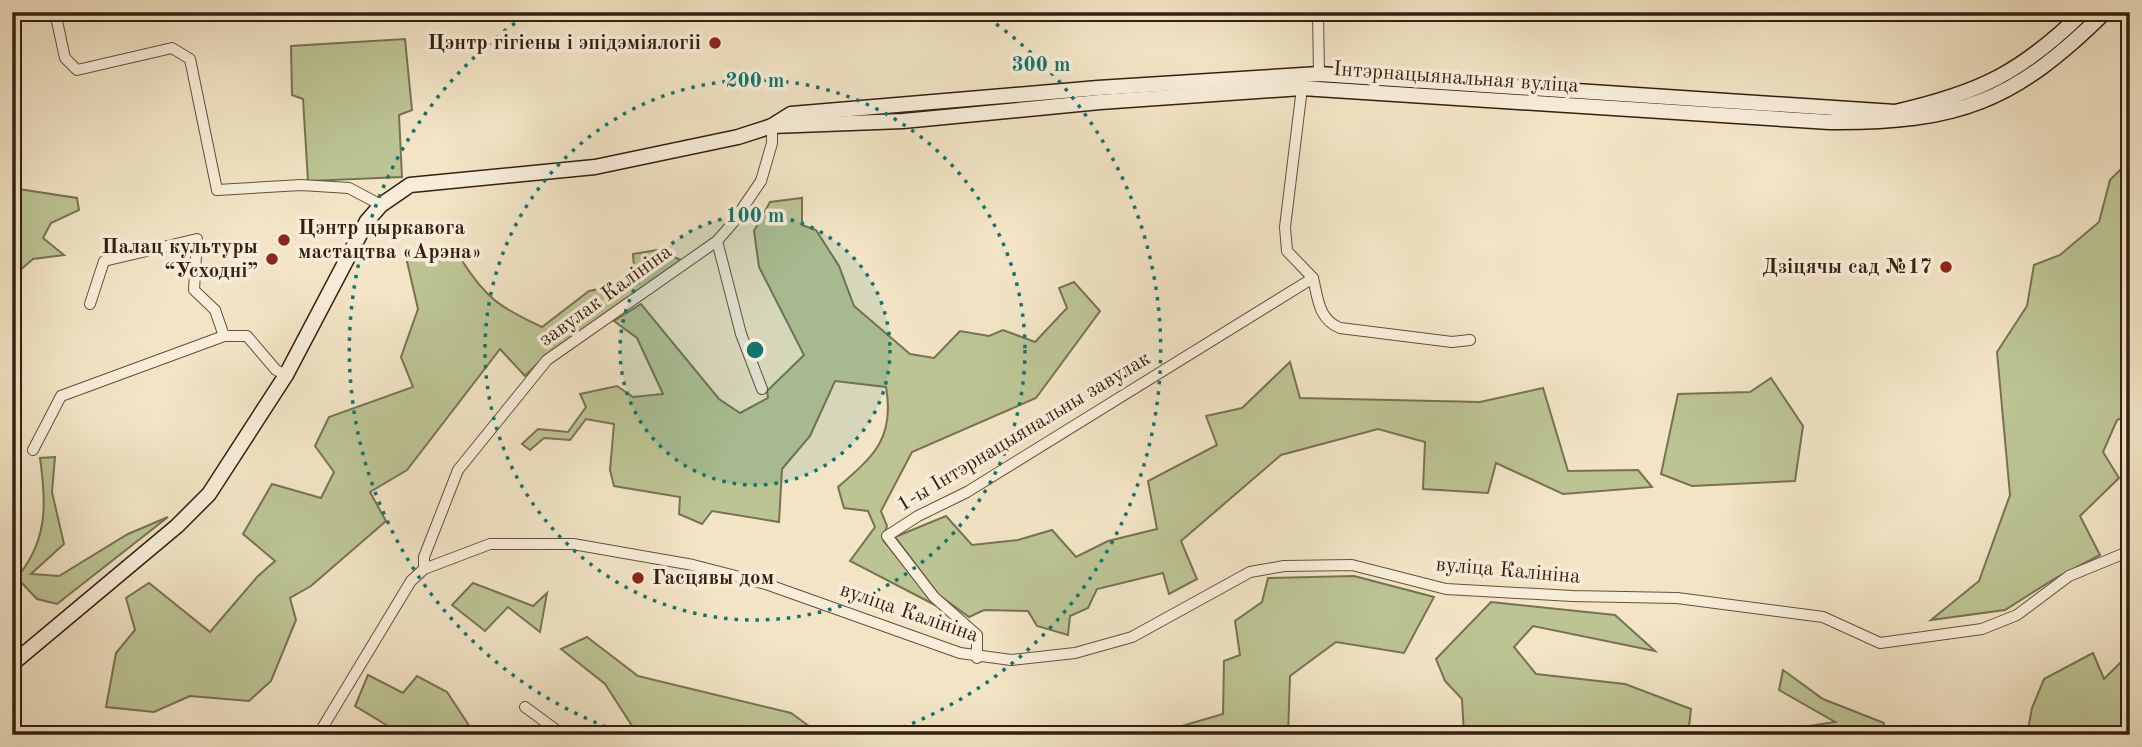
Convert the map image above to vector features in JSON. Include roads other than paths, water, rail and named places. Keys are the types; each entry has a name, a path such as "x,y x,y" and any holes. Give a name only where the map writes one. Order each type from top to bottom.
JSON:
{"main road":[{"name":"Інтэрнацыянальная вуліца","path":"772,126 783,117 803,113 1319,74 1895,112 1972,92 2008,74 2049,45 2083,12"},
{"name":"Інтэрнацыянальная вуліца","path":"12,664 194,511 222,477 286,375 367,221 381,205 410,185 595,167 738,137 772,126 902,121 1100,102 1302,88 1830,122 1901,121 1978,105 2014,87 2055,58 2105,12"}],"street":[{"path":"55,12 65,58 77,70 172,48 182,51 190,58 217,190 301,185 349,188 381,205"},
{"path":"1318,12 1319,74"},
{"path":"1302,88 1285,227 1287,251 1314,278 1322,314 1329,323 1340,328 1439,340 1470,340"},
{"name":"завулак Калініна","path":"424,569 424,558 458,470 547,360 717,241 761,181 772,143 772,126"},
{"path":"90,304 104,261 197,239 194,290 215,310 225,335"},
{"path":"717,241 741,334 762,389"},
{"name":"1-ы Інтэрнацыянальны завулак","path":"977,657 977,635 934,597 887,536 918,516 978,485 1314,278"},
{"path":"33,450 61,396 225,335 247,336 276,370 286,375"},
{"name":"вуліца Калініна","path":"318,735 401,594 424,569 490,544 573,544 693,565 766,584 929,644 977,657 1011,660 1074,653 1132,637 1250,572 1284,566 1352,565 1446,589 1677,598 1823,617 1880,643 1982,629 2017,615 2069,576 2130,551"},
{"path":"525,707 563,735"}],"place":[{"name":"Цэнтр гігіены і эпідэміялогіі","path":"715,43"},
{"name":"Цэнтр цыркавога мастацтва «Арэна»","path":"284,240"},
{"name":"Палац культуры “Усходні”","path":"272,259"},
{"name":"Дзіцячы сад №17","path":"1946,267"},
{"name":"Гасцявы дом","path":"638,578"}]}
